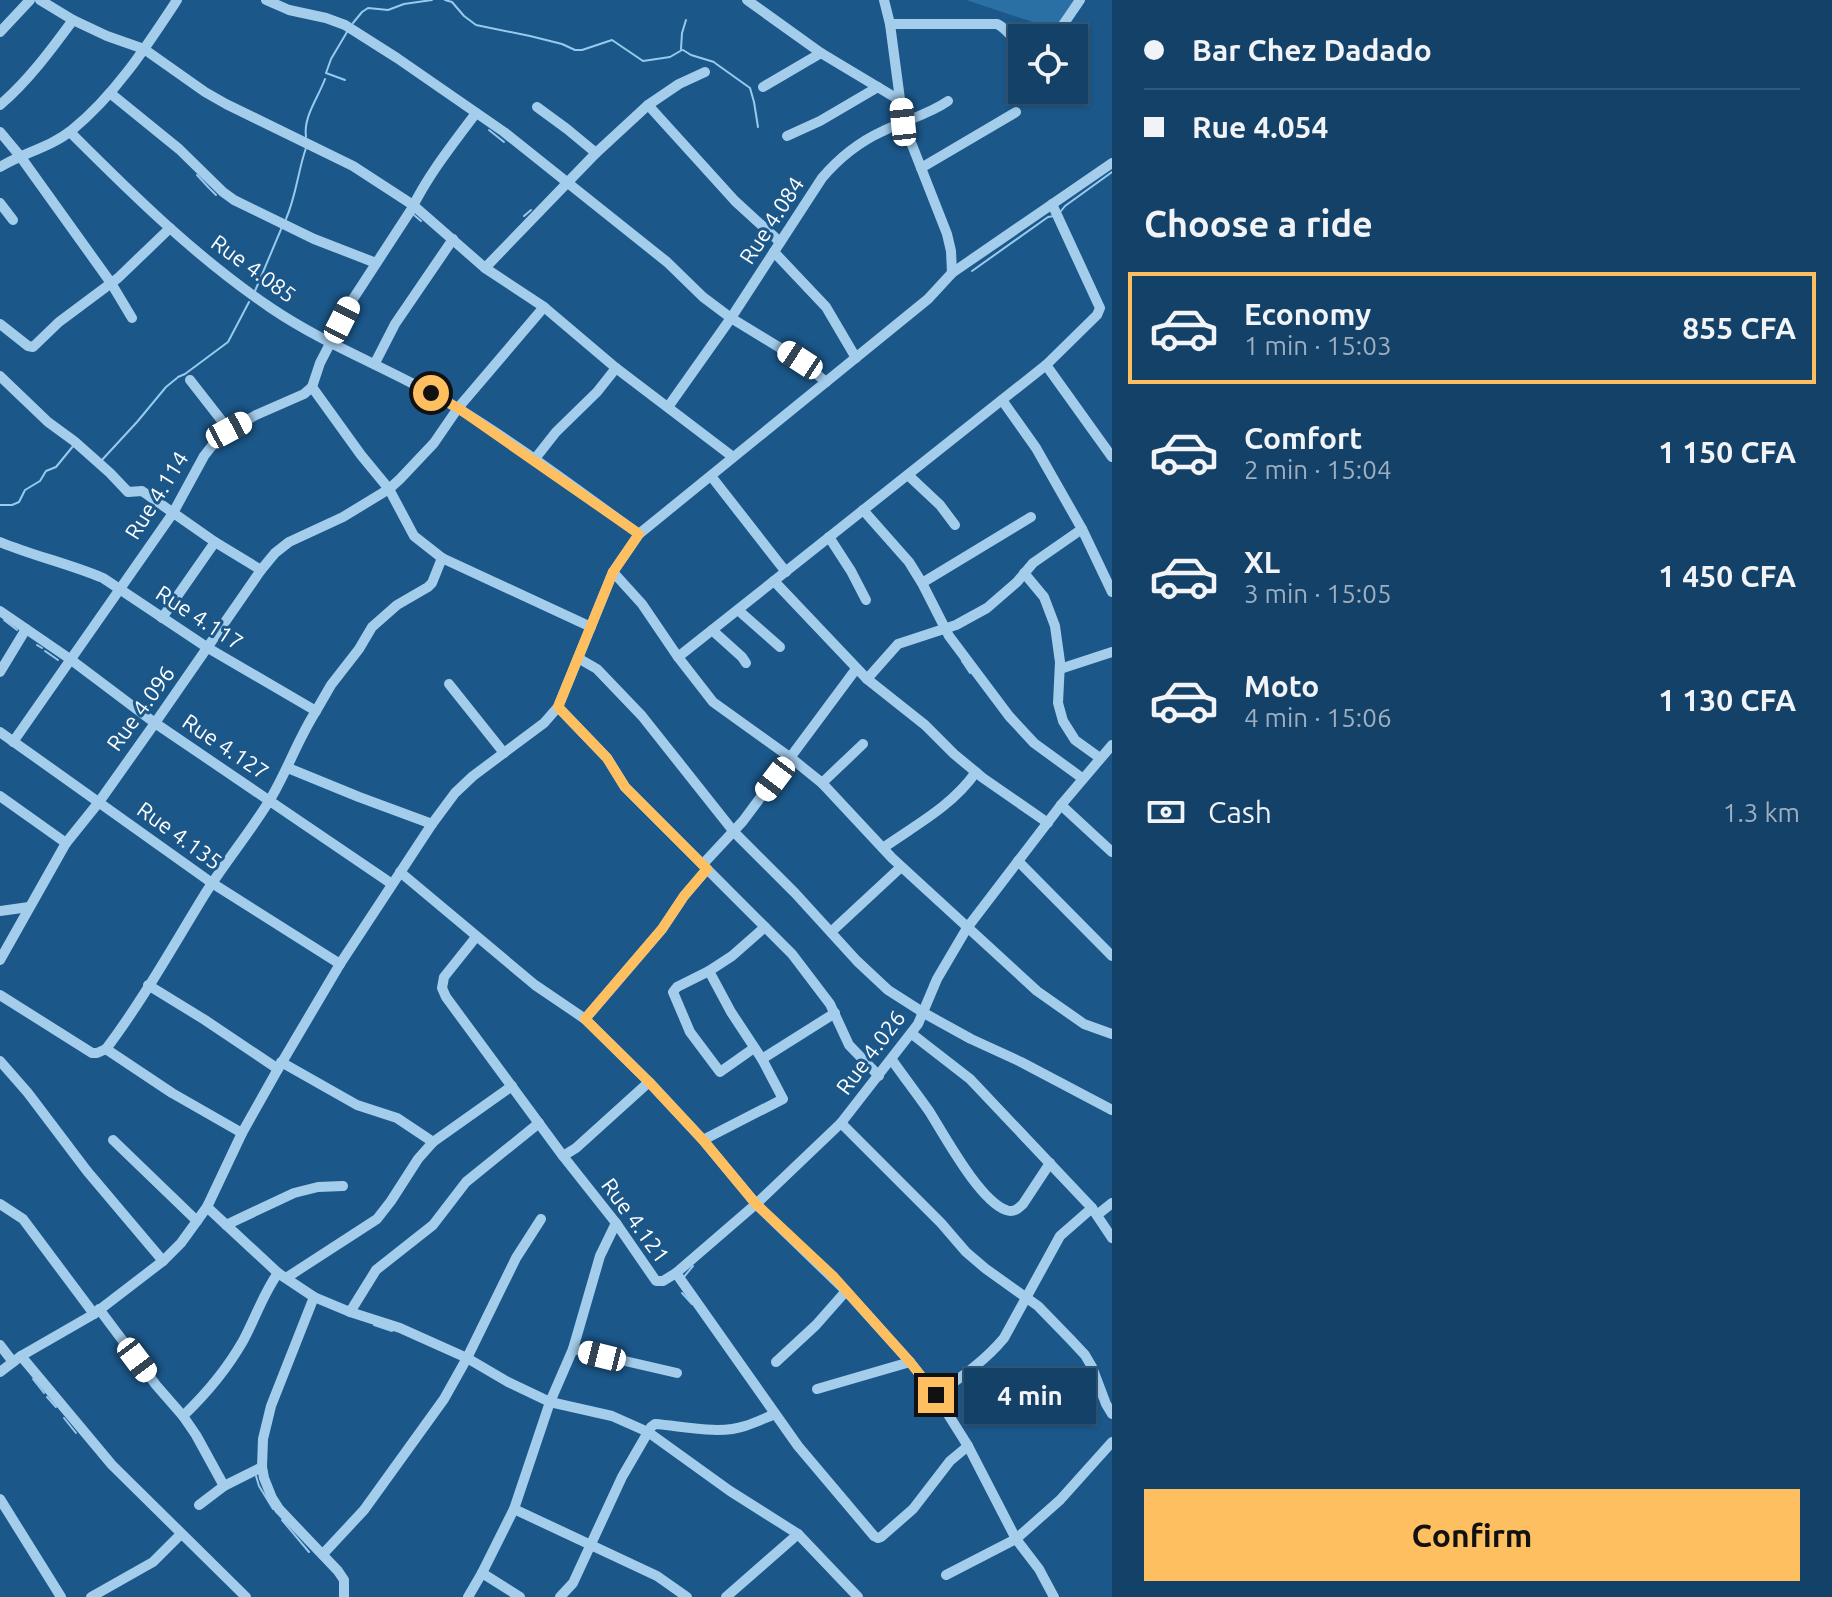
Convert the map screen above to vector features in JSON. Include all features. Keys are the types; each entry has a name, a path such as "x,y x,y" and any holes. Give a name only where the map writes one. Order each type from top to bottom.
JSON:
{"street":[{"path":"0,32 30,0"},
{"path":"40,0 73,20 144,49 215,98 353,166 413,205 485,268 544,307 616,368 733,457"},
{"path":"1,166 70,132 110,93 177,0"},
{"path":"266,0 289,10 345,25 397,58 504,132 667,262 703,297 800,360 826,382"},
{"path":"747,0 821,53 901,101"},
{"path":"884,0 903,122 947,234 952,273"},
{"path":"1064,24 1080,0"},
{"path":"0,105 49,53 73,20"},
{"path":"890,24 997,24 1008,34"},
{"path":"763,87 821,53"},
{"path":"485,268 596,153 648,105 679,84 705,72"},
{"path":"787,136 820,121 878,87"},
{"path":"110,93 179,149 234,200 314,239 376,263"},
{"name":"Rue 4.084","path":"668,407 835,162 883,130 929,113 948,101"},
{"path":"648,105 777,247 826,307 856,358"},
{"path":"537,107 596,153"},
{"path":"921,168 1016,112"},
{"path":"476,113 432,172 353,299 320,363 312,387 389,489 414,536 442,558 591,627"},
{"path":"0,132 111,283 132,318"},
{"name":"Rue 4.085","path":"70,132 170,228 234,282 274,310 458,408 639,534"},
{"path":"0,1372 96,1312 163,1261 181,1243 207,1207 242,1133 340,964 432,824 455,793 473,776 544,723 558,707 613,572 639,534 928,299 952,273 1112,163"},
{"path":"0,203 13,220"},
{"path":"678,657 1046,365 1097,315 1100,308 1052,204"},
{"path":"0,324 33,347 59,322 111,283 170,228"},
{"path":"375,363 395,324 453,239"},
{"name":"Rue 4.096","path":"0,960 66,843 99,802 275,553 289,542 343,517 400,479 434,443 458,408 544,307"},
{"path":"1046,365 1112,457"},
{"path":"534,460 616,368"},
{"path":"0,376 128,492 142,491 261,570"},
{"path":"190,380 229,430"},
{"name":"Rue 4.114","path":"13,742 173,513 215,442 229,430 304,394 312,387"},
{"path":"1002,400 1036,448 1082,529 1112,592"},
{"path":"908,475 940,505 955,525"},
{"path":"711,476 786,572"},
{"path":"863,510 909,562 945,629 1022,730 1048,755 1082,778"},
{"path":"922,583 1031,517"},
{"path":"867,679 898,644 945,629 994,603 1033,563 1082,529"},
{"path":"829,537 866,600"},
{"name":"Rue 4.117","path":"0,542 87,571 119,588 208,648 316,711"},
{"path":"162,618 215,542"},
{"path":"0,995 92,1053 106,1049 212,883 270,800 288,768 302,732 338,675 368,632 397,605 432,583 442,558"},
{"path":"613,572 642,604 713,702 822,783 901,867 1037,991 1084,1024 1112,1034"},
{"path":"1024,573 1047,602 1058,640 1058,703 1063,721 1075,740 1100,758"},
{"path":"774,581 867,679 925,725 976,772 1048,823"},
{"path":"738,610 780,647"},
{"name":"Rue 4.127","path":"0,611 155,723 392,884"},
{"path":"0,672 26,629"},
{"path":"712,630 746,663"},
{"path":"1060,669 1112,652"},
{"path":"578,658 597,669 642,716 734,832 888,990 971,1039 1112,1110"},
{"path":"585,1019 662,929 705,867 856,669"},
{"path":"449,684 504,753"},
{"path":"558,707 607,758 625,787 792,954 830,1004 849,1045 879,1076"},
{"name":"Rue 4.135","path":"0,732 212,883 340,964"},
{"path":"822,783 863,744"},
{"name":"Rue 4.026","path":"676,1273 756,1204 841,1123 912,1034 937,979 967,928 1082,778 1112,745"},
{"path":"288,768 432,824"},
{"path":"883,848 953,800 976,772"},
{"path":"0,796 66,843"},
{"path":"1061,805 1112,852"},
{"path":"1018,861 1112,956"},
{"path":"831,932 901,867"},
{"path":"400,872 535,985 585,1019 703,1140 756,1204 846,1291 936,1395 968,1446 1016,1539 1039,1569 1054,1597"},
{"path":"0,911 29,907"},
{"path":"754,1048 720,1072 690,1032 673,992 732,956 765,927"},
{"name":"Rue 4.121","path":"476,937 444,977 441,983 446,997 656,1281 663,1281 676,1273 798,1446 874,1536 881,1537 913,1509 950,1461 968,1446"},
{"path":"703,1140 782,1101 783,1096 709,971"},
{"path":"148,985 280,1066 357,1105 397,1118 433,1142"},
{"path":"762,1059 835,1013"},
{"path":"912,1034 970,1079 1095,1212 1112,1238"},
{"path":"106,1049 172,1093 242,1133"},
{"path":"892,1060 965,1170 995,1203 1007,1211 1017,1209 1050,1163"},
{"path":"0,1061 163,1261"},
{"path":"563,1156 576,1148 649,1082"},
{"path":"183,1416 208,1392 241,1344 264,1295 282,1276 377,1219 433,1142 512,1086"},
{"path":"350,1312 376,1270 433,1225 466,1182 539,1123"},
{"path":"841,1123 966,1252 1038,1306 1085,1355 1112,1414"},
{"path":"113,1140 197,1221"},
{"path":"226,1225 294,1193 318,1187 343,1186"},
{"path":"936,1395 971,1370 1004,1338 1060,1236 1112,1203"},
{"path":"0,1204 23,1219 183,1416 224,1486"},
{"path":"207,1207 282,1276 314,1297 400,1328 467,1358 550,1402 612,1416 648,1432 730,1491 798,1534 858,1597"},
{"path":"323,1554 364,1510 444,1399 510,1268 541,1219"},
{"path":"468,1597 514,1509 550,1402 573,1349 603,1248 616,1223"},
{"path":"776,1362 816,1325 846,1291"},
{"path":"314,1297 271,1406 263,1439 262,1467 279,1509 344,1580 344,1597"},
{"path":"0,1345 17,1359 112,1465 245,1597"},
{"path":"573,1349 677,1373"},
{"path":"817,1389 910,1362"},
{"path":"560,1597 573,1583 622,1477 655,1424 734,1429 775,1414"},
{"path":"946,1575 1016,1539 1060,1500 1112,1442"},
{"path":"199,1505 224,1486 262,1467"},
{"path":"0,1499 61,1597"},
{"path":"514,1509 657,1576 687,1597"},
{"path":"91,1597 153,1562 181,1534"},
{"path":"726,1597 798,1534"},
{"path":"482,1573 520,1597"}],"shaded area":[{"path":"966,0 1077,0 1058,24 1039,24"}],"waterway":[{"path":"353,23 368,8 388,10 432,0"},
{"path":"445,0 452,2 476,25 562,44 575,50 612,40 643,61 670,57 682,50"},
{"path":"681,49 686,20"},
{"path":"345,80 326,73 347,32"},
{"path":"683,50 714,62"},
{"path":"715,63 750,88 758,127"},
{"path":"306,137 309,115 325,79"},
{"path":"489,130 504,142"},
{"path":"286,219 306,148"},
{"path":"1061,211 1112,172"},
{"path":"197,175 209,188"},
{"path":"210,189 216,195"},
{"path":"524,216 531,210"},
{"path":"414,215 421,221"},
{"path":"972,271 1048,217 1054,216"},
{"path":"255,291 282,227"},
{"path":"178,377 228,342 249,302"},
{"path":"101,461 177,378"},
{"path":"0,505 19,502 25,490 40,481 46,471 56,467 74,445"},
{"path":"4,620 17,630"},
{"path":"37,645 42,648"},
{"path":"45,651 58,660"},
{"path":"962,661 970,673"},
{"path":"683,1278 693,1266"},
{"path":"682,1293 692,1304"},
{"path":"374,1325 392,1331"},
{"path":"33,1379 44,1393"},
{"path":"47,1397 56,1407"},
{"path":"64,1418 76,1433"},
{"path":"256,1476 273,1509"},
{"path":"282,1520 309,1552"}],"route":[{"path":"431,393 458,408 639,534 613,572 558,707 607,758 620,782 707,869 662,929 585,1019 703,1140 756,1204 834,1277 936,1395"}]}
